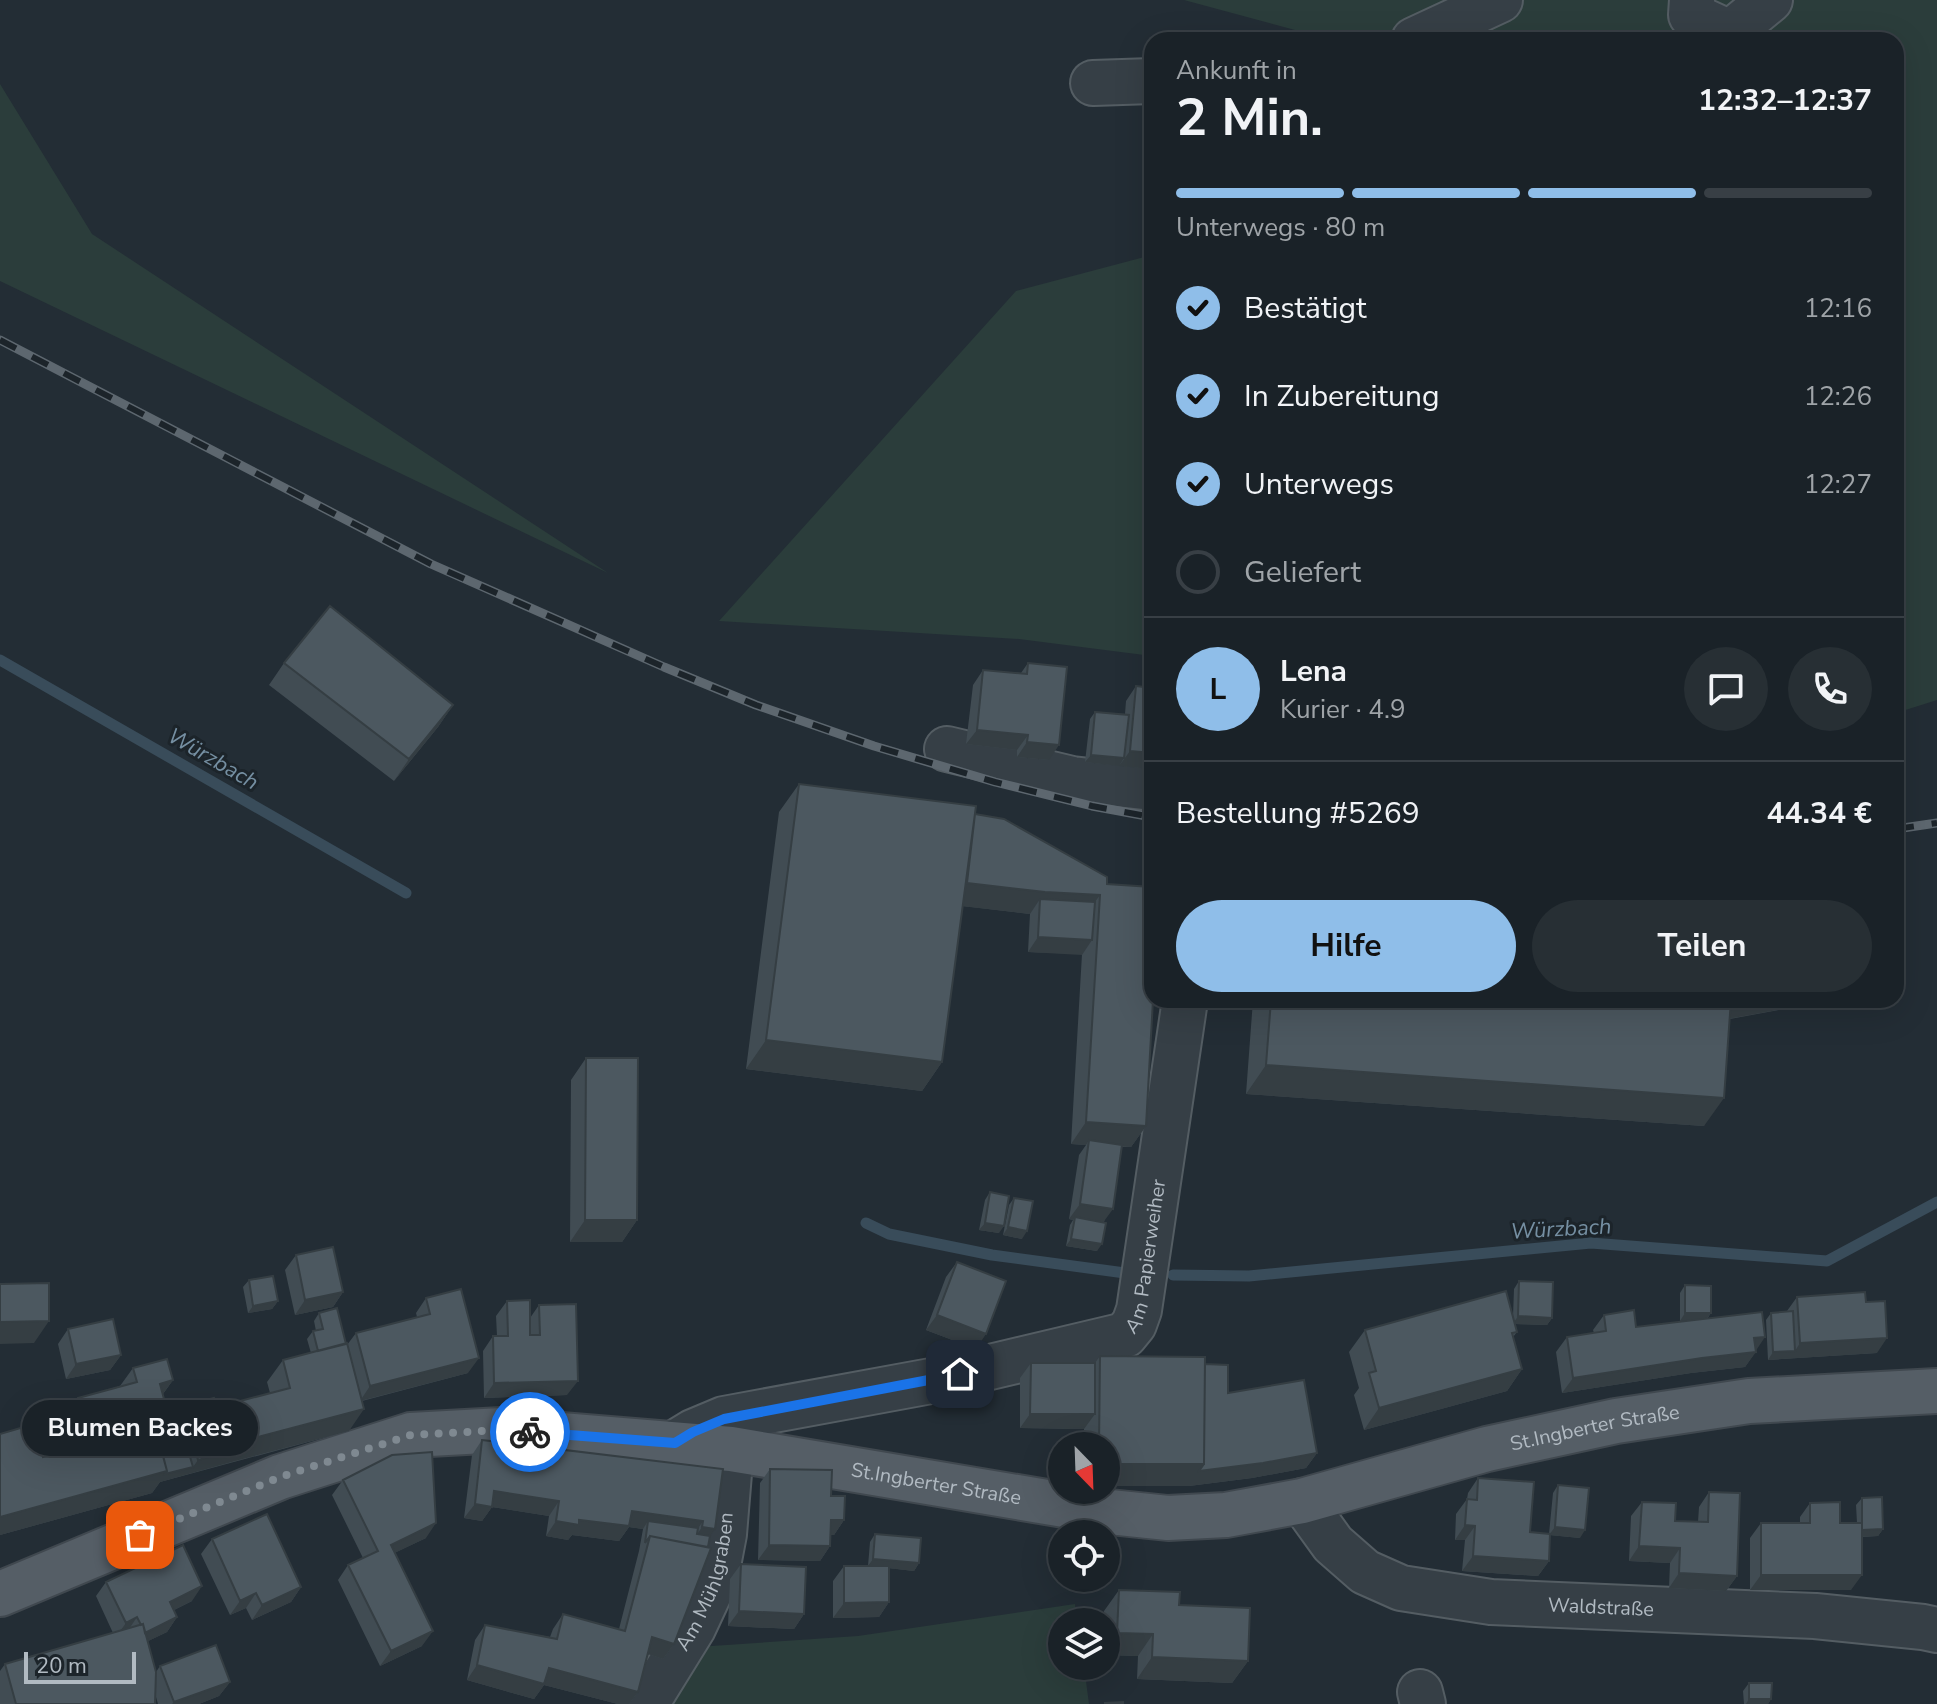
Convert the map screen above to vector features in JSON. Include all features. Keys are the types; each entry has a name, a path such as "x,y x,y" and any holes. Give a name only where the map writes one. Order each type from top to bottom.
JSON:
{"main road":[{"name":"St.Ingberter Straße","path":"0,1594 280,1477 411,1435 502,1430 731,1449 1100,1511 1168,1518 1226,1515 1302,1501 1487,1449 1616,1421 1749,1401 1937,1391"}],"street":[{"path":"1431,32 1500,0"},
{"path":"1692,0 1691,15 1717,32"},
{"path":"1731,32 1770,0"},
{"path":"1093,83 1144,81"},
{"path":"947,749 1072,779 1144,787"},
{"name":"Am Papierweiher","path":"675,1443 724,1419 931,1381 1125,1335 1134,1324 1139,1310 1184,1008"},
{"name":"Am Mühlgraben","path":"646,1704 693,1628 715,1581 724,1534 731,1449"},
{"name":"Waldstraße","path":"1302,1501 1333,1544 1365,1572 1401,1588 1491,1602 1815,1616 1937,1630"}],"shaded area":[{"path":"1184,0 1937,0 1937,700 1904,710 1904,32 1302,32"},
{"path":"0,84 92,234 608,573 0,281"},
{"path":"1144,257 1144,655 1019,639 719,621 1016,291"},
{"path":"1075,1604 1075,1608 1048,1608 1048,1680 1086,1680 1089,1704 664,1704 697,1647 858,1636"}],"building":[{"path":"330,606 453,705 409,759 284,663"},
{"path":"1028,663 1067,667 1059,745 1027,742 1028,735 977,730 983,670 1027,674"},
{"path":"1136,686 1144,687 1144,752 1130,751"},
{"path":"1095,712 1129,715 1124,758 1091,755"},
{"path":"799,784 976,806 942,1062 766,1040"},
{"path":"975,814 1004,819 1107,877 1107,884 1144,886 1144,1008 1153,1008 1146,1126 1086,1122 1100,895 967,883"},
{"path":"1040,899 1095,902 1092,940 1038,937"},
{"path":"1270,1008 1730,1008 1724,1098 1266,1065"},
{"path":"586,1058 638,1058 637,1220 585,1220"},
{"path":"1089,1140 1122,1145 1113,1209 1080,1204"},
{"path":"990,1192 1009,1196 1004,1226 985,1223"},
{"path":"1014,1198 1033,1201 1027,1231 1008,1227"},
{"path":"1075,1217 1106,1223 1102,1244 1071,1239"},
{"path":"333,1247 343,1292 305,1300 296,1255"},
{"path":"957,1262 1006,1281 986,1334 937,1315"},
{"path":"273,1276 278,1301 253,1306 249,1280"},
{"path":"1519,1281 1553,1282 1552,1318 1518,1316"},
{"path":"49,1283 49,1321 0,1322 0,1284"},
{"path":"1685,1285 1711,1286 1711,1313 1685,1313"},
{"path":"461,1289 479,1358 370,1386 356,1333 430,1314 426,1298"},
{"path":"1506,1291 1517,1332 1512,1333 1522,1369 1379,1408 1369,1373 1376,1371 1365,1330"},
{"path":"1865,1292 1866,1302 1885,1301 1887,1338 1800,1343 1797,1297"},
{"path":"530,1300 530,1335 540,1335 539,1305 576,1304 578,1381 494,1383 493,1336 508,1336 507,1301"},
{"path":"337,1308 346,1344 318,1351 313,1331 323,1329 319,1313"},
{"path":"1634,1310 1636,1327 1762,1312 1765,1337 1754,1338 1756,1352 1573,1378 1567,1337 1606,1331 1604,1315"},
{"path":"1793,1311 1795,1351 1773,1352 1771,1313"},
{"path":"113,1319 121,1355 76,1364 68,1329"},
{"path":"347,1343 364,1409 250,1439 240,1401 290,1388 283,1360"},
{"path":"1100,1356 1205,1357 1204,1464 1120,1464 1120,1432 1099,1432"},
{"path":"167,1359 173,1380 160,1384 164,1399 152,1415 167,1471 0,1517 0,1434 34,1424 43,1457 90,1444 78,1398 137,1382 133,1368"},
{"path":"1031,1363 1095,1363 1095,1414 1030,1414"},
{"path":"1205,1364 1228,1365 1228,1393 1304,1380 1317,1453 1199,1471 1204,1464"},
{"path":"214,1398 218,1413 235,1408 245,1447 198,1460 183,1406"},
{"path":"182,1429 193,1467 165,1474 167,1471 158,1436"},
{"path":"482,1440 723,1469 715,1529 702,1527 703,1521 632,1511 629,1526 579,1520 579,1525 556,1521 559,1501 494,1491 492,1507 475,1504"},
{"path":"432,1452 436,1523 391,1545 433,1631 391,1651 348,1565 378,1551 343,1480 392,1455"},
{"path":"770,1469 832,1470 831,1496 845,1496 844,1520 831,1520 830,1546 769,1545"},
{"path":"1478,1478 1534,1482 1530,1532 1550,1534 1549,1561 1473,1556 1475,1526 1465,1525 1467,1499 1477,1500"},
{"path":"1558,1485 1589,1488 1585,1530 1555,1527"},
{"path":"1709,1492 1740,1493 1737,1576 1679,1573 1680,1548 1639,1546 1642,1502 1676,1503 1675,1521 1708,1522"},
{"path":"1882,1497 1883,1529 1862,1530 1862,1498"},
{"path":"1840,1502 1840,1523 1862,1523 1862,1575 1761,1575 1761,1523 1810,1523 1810,1503"},
{"path":"267,1514 301,1587 262,1605 256,1593 240,1601 212,1539"},
{"path":"648,1521 698,1528 697,1534 710,1536 708,1547 650,1536 645,1543"},
{"path":"875,1534 921,1538 919,1563 873,1559"},
{"path":"650,1536 711,1548 674,1644 652,1637 638,1692 549,1668 544,1684 477,1665 485,1625 557,1639 563,1614 625,1631"},
{"path":"183,1545 202,1586 170,1602 177,1617 145,1633 137,1617 126,1623 106,1582"},
{"path":"741,1564 806,1567 804,1614 739,1611"},
{"path":"844,1566 889,1566 889,1602 844,1603"},
{"path":"1120,1590 1180,1592 1179,1605 1250,1608 1248,1661 1152,1657 1153,1634 1120,1633"},
{"path":"143,1624 156,1672 155,1704 16,1704 5,1664"},
{"path":"216,1645 230,1682 174,1702 160,1666"},
{"path":"1749,1683 1772,1683 1771,1699 1749,1699"}],"waterway":[{"name":"Würzbach","path":"0,660 406,893"},
{"name":"Würzbach","path":"1173,1275 1249,1276 1591,1243 1827,1261 1937,1202"},
{"name":"Würzbach","path":"866,1223 889,1234 992,1255 1125,1273"}],"railway":[{"path":"0,340 431,564 664,667 756,705 874,746 995,782 1144,816"},
{"path":"1904,828 1937,823"}],"way so far":[{"path":"140,1535 280,1477 411,1435 502,1430 530,1432"}],"place":[{"name":"Blumen Backes","path":"140,1535"}],"route":[{"path":"530,1432 675,1443 724,1419 960,1374"}]}
